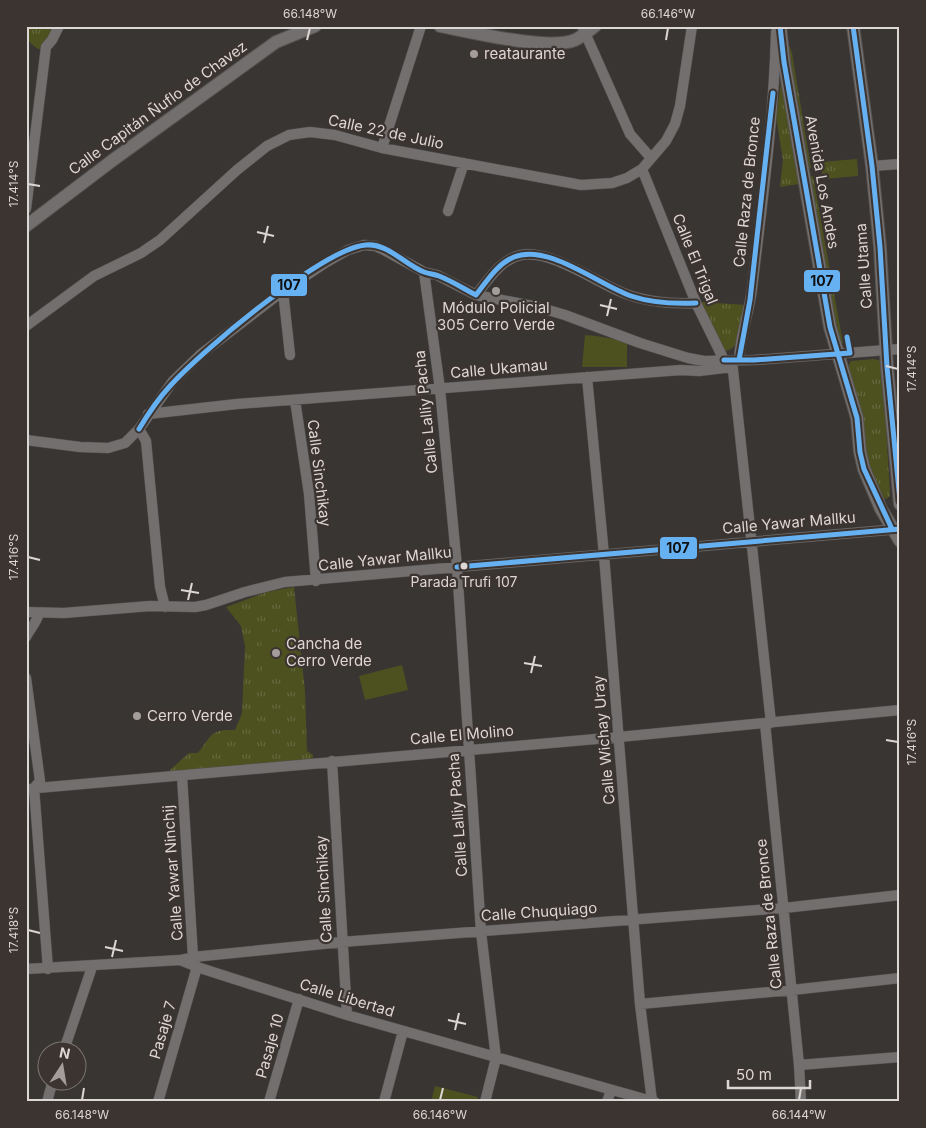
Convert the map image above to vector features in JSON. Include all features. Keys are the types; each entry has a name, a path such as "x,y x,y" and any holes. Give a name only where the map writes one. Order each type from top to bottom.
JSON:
{"street":[{"path":"26,209 46,47 59,26"},
{"path":"382,148 421,26"},
{"path":"440,26 539,43 562,43 575,40 587,29 630,134 651,158"},
{"name":"Calle 22 de Julio","path":"26,326 94,276 141,253 160,240 237,170 267,146 289,135 310,132 335,135 382,148 581,185 612,183 627,178 642,169 666,141 675,124 683,90 692,26"},
{"name":"Avenida Los Andes","path":"778,26 825,298 837,354 857,418 860,452 864,470 872,491 896,529 900,541"},
{"name":"Calle Raza de Bronce","path":"778,26 768,147 750,300 740,350 732,362 752,542 801,1102"},
{"name":"Calle Utama","path":"853,26 872,166 880,247 886,350 900,504"},
{"name":"Calle Capitán Ñuflo de Chavez","path":"26,226 113,160 276,42 310,27"},
{"path":"448,211 464,164"},
{"path":"872,166 900,164"},
{"name":"Calle El Trigal","path":"642,169 696,303 732,362"},
{"path":"26,440 80,447 108,448 125,443 139,429 173,382 201,354 283,290 340,254 364,245 375,246 384,250 424,272 437,275 476,295 538,307 565,315 640,343 688,358 704,361 732,362"},
{"path":"476,295 499,268 522,255 534,255 552,259 575,268 622,292 645,300 675,304 696,303"},
{"name":"Calle Lalliy Pacha","path":"424,272 440,389 457,567 481,932 496,1058"},
{"path":"283,290 290,355"},
{"name":"Calle Ukamau","path":"148,414 295,400 587,377 681,370 699,371 732,362 900,348"},
{"name":"Calle Wichay Uray","path":"587,377 604,555 640,1004 654,1101"},
{"name":"Calle Sinchikay","path":"295,400 309,494 316,581"},
{"path":"139,429 146,441 160,587 164,607"},
{"name":"Calle Yawar Mallku","path":"26,612 64,613 150,606 206,605 286,582 316,581 896,529"},
{"path":"26,637 38,619 39,613"},
{"path":"26,678 40,781 30,789 48,969"},
{"name":"Calle El Molino","path":"30,789 900,710"},
{"name":"Calle Sinchikay","path":"332,762 347,1015"},
{"name":"Calle Yawar Ninchij","path":"182,776 195,962"},
{"name":"Calle Chuquiago","path":"195,962 342,942 784,908 900,895"},
{"name":"Calle Libertad","path":"26,969 92,967 180,960 195,962 299,1000 347,1015 654,1101"},
{"name":"Pasaje 7","path":"158,1102 195,962"},
{"path":"67,1040 92,967"},
{"path":"640,1004 900,978"},
{"name":"Pasaje 10","path":"269,1102 299,1000"},
{"path":"384,1102 404,1031"},
{"path":"799,1065 900,1057"},
{"path":"485,1102 496,1058"},
{"path":"607,1102 611,1090"}],"green space":[{"path":"26,26 55,26 41,50 29,41"},
{"path":"788,42 792,53 811,168 807,169"},
{"path":"781,81 799,184 780,187 783,160 776,117"},
{"path":"857,159 858,176 823,179 820,162"},
{"path":"813,176 843,343 840,344 809,177"},
{"path":"701,302 747,305 739,338 732,348 726,351 723,349"},
{"path":"585,335 627,341 627,367 582,367"},
{"path":"874,359 881,361 882,364 890,493 890,496 886,499 883,498 870,470 862,416 848,367 851,361"},
{"path":"294,587 305,691 307,751 313,755 313,759 198,769 170,774 170,770 189,753 198,753 212,734 235,730 242,713 245,646 241,626 226,607 267,592"},
{"name":"Cancha de Cerro Verde","path":"288,631 291,673 263,675 261,633"},
{"path":"402,665 408,690 365,700 359,676"},
{"path":"435,1086 478,1097 477,1102 431,1102"}],"transit line":[{"name":"107","path":"780,26 784,62 830,327 857,418 860,452 864,469 892,529"},
{"name":"107","path":"853,26 872,166 880,247 887,367 900,501"},
{"name":"107","path":"739,360 750,300 773,93"},
{"name":"107","path":"139,429 166,391 207,350 293,282 347,251 366,245 382,247 417,269 444,278 476,295"},
{"name":"107","path":"476,295 502,264 514,257 527,254 558,260 631,296 663,302 696,303"},
{"name":"107","path":"724,360 754,360 850,353 847,337"},
{"name":"107","path":"457,567 900,529"}],"place":[{"name":"reataurante","path":"474,54"},
{"name":"Módulo Policial 305 Cerro Verde","path":"496,291"},
{"name":"Parada Trufi 107","path":"464,566"},
{"name":"Cancha de Cerro Verde","path":"276,653"},
{"name":"Cerro Verde","path":"137,716"}]}
